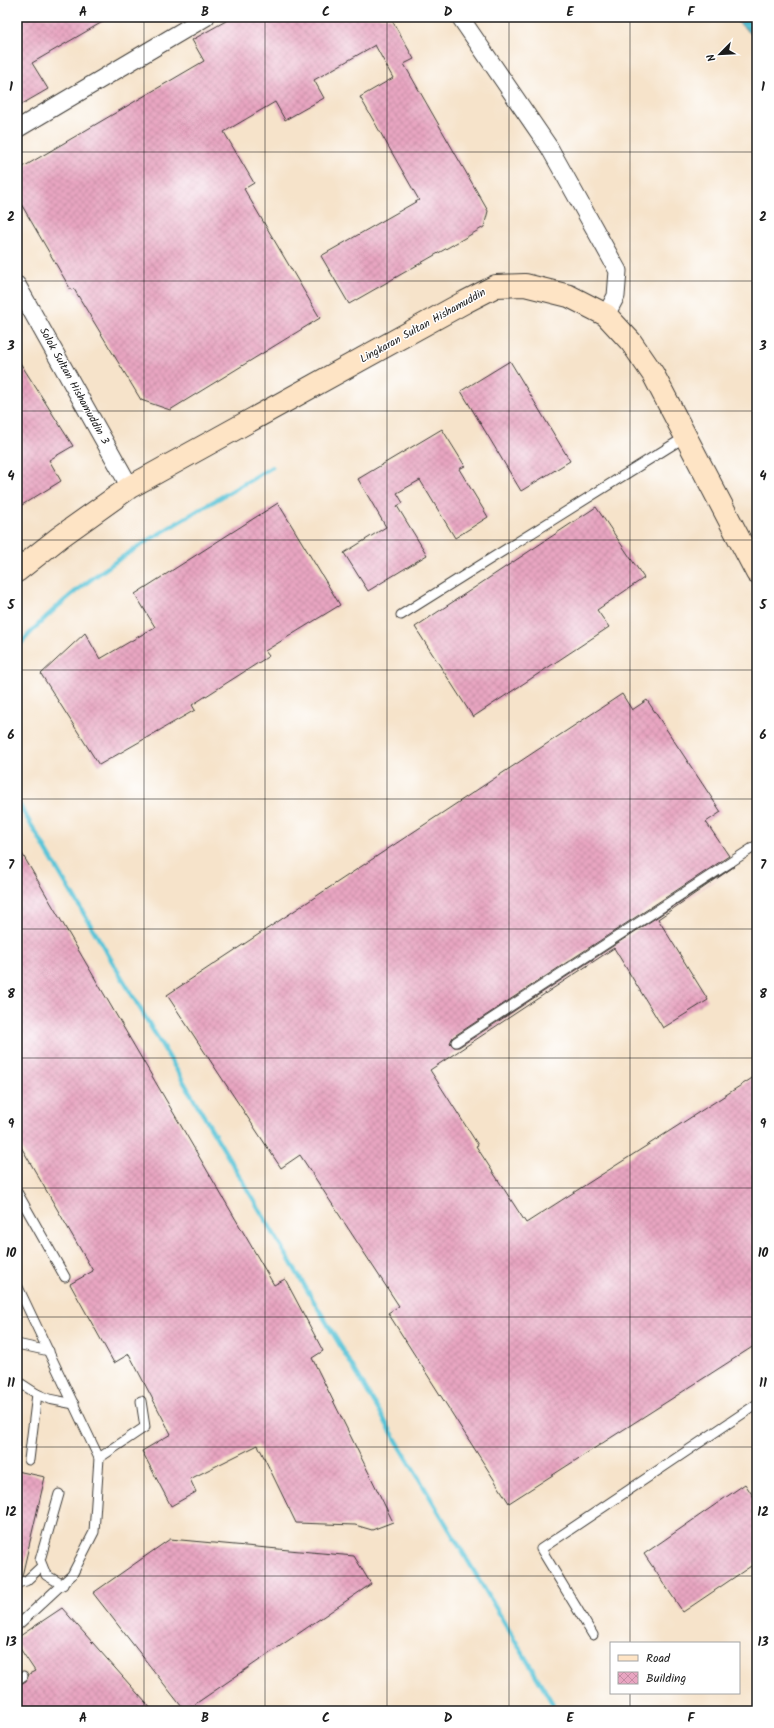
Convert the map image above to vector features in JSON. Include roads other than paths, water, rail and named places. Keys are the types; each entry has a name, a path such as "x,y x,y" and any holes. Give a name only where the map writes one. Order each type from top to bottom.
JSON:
{"street":[{"path":"17,129 206,17"},
{"path":"460,17 548,147 618,271 616,296 606,315"},
{"name":"Solok Sultan Hishamuddin 3","path":"17,285 130,487"},
{"name":"Lingkaran Sultan Hishamuddin","path":"17,571 60,537 130,487 496,286 525,285 569,296 606,315 631,342 653,374 757,573"}],"lane":[{"path":"401,615 685,437"},
{"path":"456,1042 757,845"},
{"path":"17,1192 64,1277"},
{"path":"17,1285 100,1458 94,1532 72,1575 63,1585 17,1626"},
{"path":"17,1344 49,1351"},
{"path":"17,1381 37,1394 49,1399 74,1404"},
{"path":"29,1460 37,1394"},
{"path":"100,1458 145,1427 141,1401"},
{"path":"593,1635 540,1549 757,1404"},
{"path":"59,1494 40,1560 46,1575 63,1585"},
{"path":"17,1583 26,1581 42,1566"}],"water":[{"path":"732,17 757,17 757,39"}],"waterway":[{"path":"17,648 43,620 72,594 104,570 170,527 272,467"},
{"path":"17,801 557,1711"}]}
